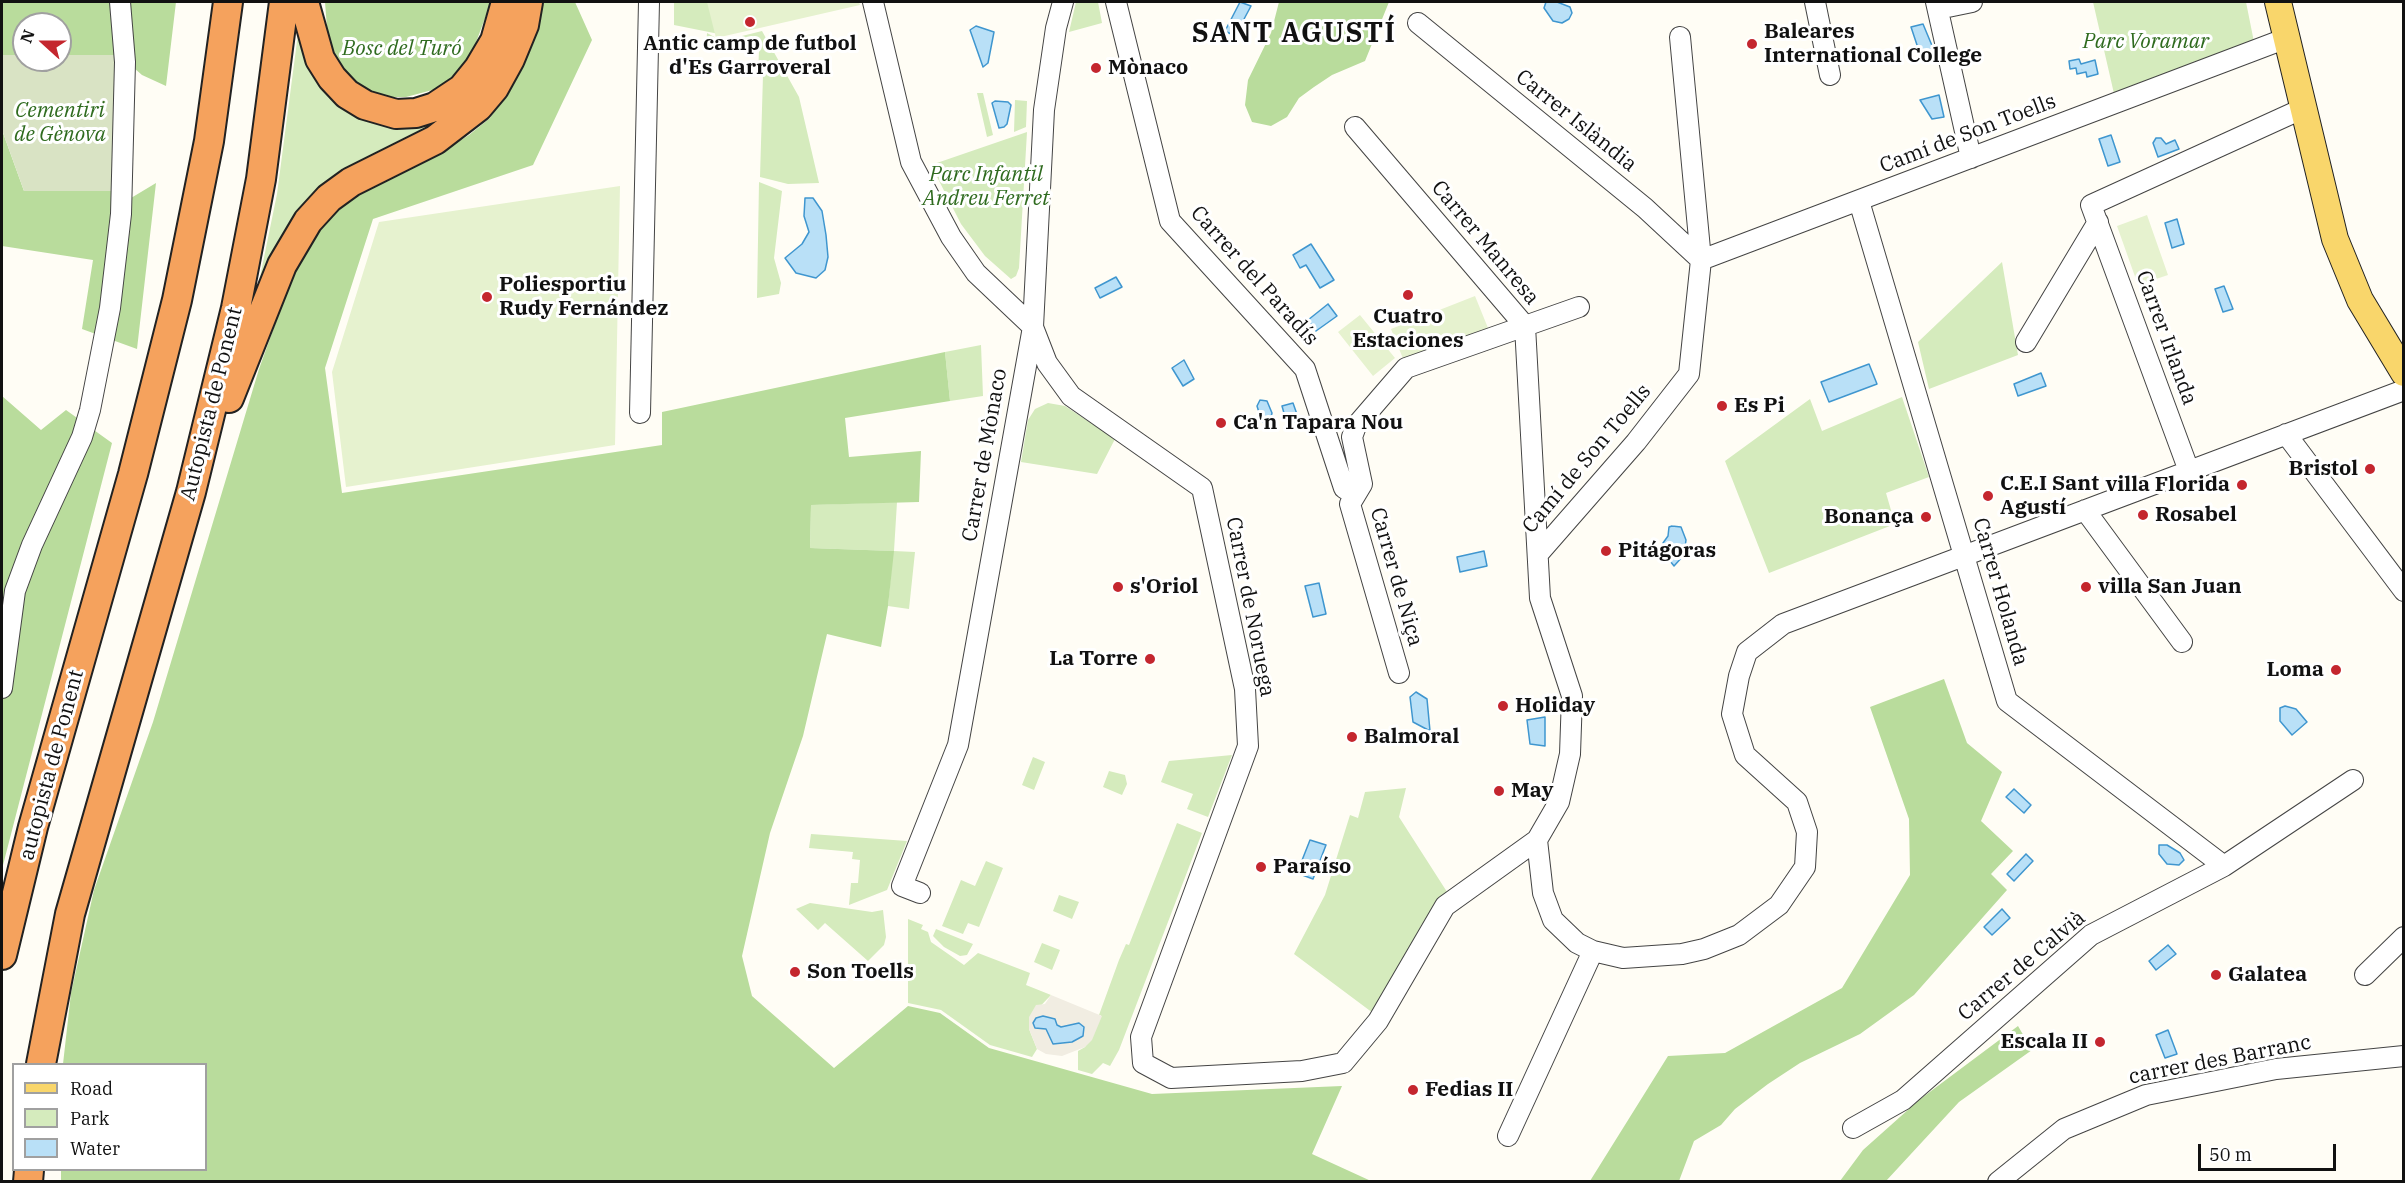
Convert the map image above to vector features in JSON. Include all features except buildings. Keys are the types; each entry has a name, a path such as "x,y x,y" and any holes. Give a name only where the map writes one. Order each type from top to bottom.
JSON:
{"highway":[{"name":"Autopista de Ponent","path":"85,646 134,474 177,300 209,141 228,2"},
{"name":"Autopista de Ponent","path":"41,1063 59,962 102,798 191,492 249,248 275,84 284,2"},
{"path":"304,2 320,59 332,78 347,94 365,105 396,114 435,107 462,89 488,54 500,27 506,2"},
{"path":"191,492 282,265 308,221 329,198 356,178 435,140 478,107 494,88 510,59 524,25 528,2"},
{"name":"autopista de Ponent","path":"2,955 33,827 85,646"}],"main road":[{"path":"2278,2 2329,219 2345,268 2360,300 2403,373"}],"street":[{"path":"2,688 15,591 32,545 82,437 90,410 110,308 121,214 124,62 120,2"},
{"path":"639,413 649,2"},
{"path":"873,2 911,162 929,199 951,237 976,273 1033,327"},
{"name":"Carrer de Mònaco","path":"920,893 902,886 957,745 1033,327 1044,110 1056,28 1063,2"},
{"name":"Carrer del Paradís","path":"1116,2 1170,221 1305,369 1344,488 1355,495"},
{"path":"1815,2 1830,75"},
{"path":"1971,158 1937,5 1972,2"},
{"name":"Carrer Islàndia","path":"1418,23 1645,208 1701,260"},
{"path":"1680,37 1701,260"},
{"name":"Camí de Son Toells","path":"1143,1063 1171,1078 1302,1071 1343,1063 1378,1021 1445,906 1536,840 1559,802 1570,754 1572,696 1540,598 1539,553 1636,442 1689,374 1701,260 2287,38"},
{"name":"Carrer Irlanda","path":"2189,471 2091,205 2304,108"},
{"name":"Carrer Manresa","path":"1355,127 1525,326 1539,553"},
{"name":"Carrer Holanda","path":"1859,201 2007,701 2224,866"},
{"name":"Carrer Irlanda","path":"2026,342 2098,222"},
{"path":"1355,495 1362,484 1352,437 1356,426 1406,368 1579,307"},
{"name":"Carrer de Noruega","path":"1033,327 1047,363 1071,396 1202,488 1245,689 1248,746 1141,1037 1143,1063"},
{"path":"1536,840 1543,893 1553,920 1577,943 1593,951 1623,958 1682,954 1704,949 1739,935 1779,905 1805,867 1807,832 1797,802 1745,755 1732,714 1739,676 1747,652 1783,624 2403,390"},
{"path":"2286,434 2403,591"},
{"name":"Carrer de Niça","path":"1355,495 1350,504 1399,673"},
{"path":"2085,510 2182,642"},
{"name":"Carrer de Calvià","path":"1853,1128 1903,1100 2091,935 2224,866 2353,780"},
{"path":"2365,975 2403,937"},
{"path":"1508,1136 1593,951"},
{"name":"carrer des Barranc","path":"1998,1182 2064,1129 2146,1095 2276,1069 2403,1056"}],"green space":[{"path":"2,2 176,2 166,86 142,75 119,55 72,55 72,12 12,12 12,55 2,55"},
{"name":"Bosc del Turó","path":"325,2 491,2 475,45 465,64 440,88 406,97 388,97 357,85 334,58 328,41"},
{"path":"544,2 575,2 592,40 533,165 373,219 325,368 342,493 662,445 662,412 945,352 950,401 845,418 849,457 921,451 919,502 811,505 810,548 894,551 888,606 881,647 827,634 803,736 770,833 742,956 752,996 834,1068 908,1006 940,1013 989,1048 1152,1094 1342,1086 1312,1154 1371,1181 61,1182 61,1171 207,1171 207,1063 63,1063 71,993 94,890 153,722 259,369 295,269 318,230 349,199 443,151 469,135 490,118 525,63"},
{"path":"674,2 716,2 724,35 674,25"},
{"name":"Antic camp de futbol d'Es Garroveral","path":"707,2 859,2 860,5 716,38"},
{"path":"1076,2 1098,2 1102,23 1069,32"},
{"path":"1279,2 1389,2 1365,61 1332,75 1314,87 1299,98 1287,117 1271,126 1252,122 1245,105 1248,80 1271,33"},
{"name":"Parc Voramar","path":"2093,2 2246,2 2254,42 2115,98"},
{"path":"299,26 329,91 453,114 339,174 252,316 277,194"},
{"path":"762,31 799,97 819,183 788,184 760,177 763,75 758,74 759,51 706,50 707,33 722,41"},
{"name":"Cementiri de Gènova","path":"2,55 12,55 12,72 72,72 72,55 118,55 117,191 24,191 2,130"},
{"path":"977,93 983,93 993,135 987,137"},
{"path":"1015,100 1027,101 1026,127 1014,132"},
{"path":"2,130 24,191 117,191 131,198 156,183 137,349 82,329 93,260 2,246"},
{"name":"Parc Infantil Andreu Ferret","path":"1027,132 1019,268 1016,276 1011,279 985,256 961,224 931,165"},
{"path":"759,182 782,191 774,258 781,283 779,294 757,298"},
{"name":"Poliesportiu Rudy Fernández","path":"620,186 615,445 346,487 332,372 379,222"},
{"path":"2147,215 2168,275 2138,285 2117,226"},
{"path":"2002,262 2018,355 1929,389 1918,342"},
{"path":"1475,296 1488,328 1404,361 1391,329"},
{"path":"1360,315 1395,358 1373,376 1338,332"},
{"path":"981,345 983,396 950,401 945,352"},
{"path":"2,396 41,430 66,410 112,443 2,869"},
{"path":"1902,397 1929,477 1886,493 1895,524 1769,573 1725,461 1810,399 1822,431"},
{"path":"1048,403 1065,406 1115,439 1097,474 1021,462 1028,420 1035,409"},
{"path":"897,502 894,551 915,552 909,609 888,606 893,551 810,548 811,505"},
{"path":"1944,679 1967,743 2002,772 1981,821 2013,851 1991,874 2007,890 1914,995 1860,1034 1800,1063 1768,1084 1735,1109 1721,1125 1694,1141 1679,1181 1590,1181 1668,1056 1725,1053 1842,988 1910,875 1909,819 1870,707"},
{"path":"1232,755 1208,817 1187,809 1193,794 1161,782 1169,761"},
{"path":"1033,757 1045,762 1034,790 1022,785"},
{"path":"1109,771 1125,775 1127,784 1122,795 1103,787"},
{"path":"1406,788 1399,817 1449,895 1422,924 1373,1013 1294,954 1325,895 1350,815 1358,818 1365,792"},
{"path":"1177,823 1202,833 1119,1050 1110,1066 1103,1063 1092,1074 1078,1070 1078,1051 1085,1047 1101,1015 1099,1015 1119,960 1126,944 1129,945"},
{"path":"811,834 907,841 887,890 849,905 851,883 858,883 860,860 852,859 853,852 809,848"},
{"path":"986,861 1003,868 979,927 968,923 963,934 942,926 961,880 975,886"},
{"path":"1059,895 1079,902 1072,919 1053,911"},
{"path":"810,903 872,912 883,910 886,937 884,945 868,961 825,923 818,930 796,909"},
{"path":"908,919 923,925 921,929 928,932 931,942 964,965 978,953 1030,973 1026,985 1051,995 1029,1018 1029,1029 1037,1049 1032,1057 990,1045 941,1010 908,1003"},
{"path":"936,929 973,944 967,955 960,956 944,947 933,936"},
{"path":"1042,943 1060,950 1052,970 1034,962"},
{"path":"2018,1026 2032,1050 1959,1102 1886,1181 1840,1181 1863,1150 1919,1100"}],"shaded area":[{"path":"1051,995 1102,1016 1092,1040 1085,1047 1062,1056 1046,1054 1037,1049 1029,1029 1029,1017 1036,1005 1045,1004"}],"water":[{"path":"1240,2 1251,6 1235,36 1225,31"},
{"path":"1546,2 1557,2 1570,7 1572,13 1569,19 1562,23 1553,21 1544,8"},
{"path":"1923,24 1933,48 1920,54 1911,27"},
{"path":"976,26 994,32 988,63 983,67 970,30"},
{"path":"2079,59 2081,64 2095,60 2098,74 2087,77 2086,72 2077,74 2076,68 2070,69 2069,61"},
{"path":"1939,95 1944,117 1932,119 1920,100"},
{"path":"995,101 1008,102 1011,105 1007,124 1004,127 999,128 992,103"},
{"path":"2111,135 2120,162 2108,166 2099,139"},
{"path":"2156,138 2161,138 2166,144 2175,140 2179,149 2158,157 2153,143"},
{"path":"805,198 813,198 822,211 826,235 828,257 825,270 816,278 796,273 785,258 802,244 809,232 804,216"},
{"path":"2177,219 2184,244 2172,248 2165,223"},
{"path":"1311,244 1334,280 1320,288 1306,265 1300,268 1293,255"},
{"path":"1116,277 1122,287 1100,298 1095,288"},
{"path":"2224,286 2233,309 2223,312 2215,289"},
{"path":"1328,304 1337,316 1316,331 1308,320"},
{"path":"1184,360 1194,379 1183,386 1172,368"},
{"path":"1869,364 1877,384 1829,402 1821,382"},
{"path":"2041,373 2046,386 2018,396 2014,384"},
{"path":"1260,400 1267,401 1272,413 1270,421 1263,422 1261,419 1257,406"},
{"path":"1293,403 1299,420 1287,424 1282,406"},
{"path":"1669,527 1681,527 1686,540 1684,555 1674,566 1663,552 1663,543 1668,536"},
{"path":"1484,551 1487,566 1460,572 1457,557"},
{"path":"1319,583 1326,614 1313,617 1305,586"},
{"path":"1416,692 1427,699 1430,731 1413,722 1410,697"},
{"path":"2285,706 2296,709 2307,722 2292,735 2280,721 2280,708"},
{"path":"1545,717 1545,746 1530,744 1527,720"},
{"path":"2014,789 2031,805 2024,813 2006,797"},
{"path":"1310,840 1326,845 1313,879 1297,873"},
{"path":"2159,845 2167,845 2180,853 2184,860 2179,865 2167,864 2159,854"},
{"path":"2026,854 2033,861 2014,881 2007,874"},
{"path":"2002,909 2010,918 1992,935 1984,927"},
{"path":"2168,945 2176,954 2156,970 2149,961"},
{"path":"1043,1016 1055,1019 1057,1025 1061,1027 1079,1023 1084,1027 1083,1036 1072,1042 1053,1044 1046,1029 1035,1028 1033,1023 1036,1018"},
{"path":"2168,1030 2177,1054 2165,1058 2156,1035"}],"place":[{"name":"Antic camp de futbol d'Es Garroveral","path":"750,22"},
{"name":"Baleares International College","path":"1752,44"},
{"name":"Mònaco","path":"1096,68"},
{"name":"Cuatro Estaciones","path":"1408,295"},
{"name":"Poliesportiu Rudy Fernández","path":"487,297"},
{"name":"Es Pi","path":"1722,406"},
{"name":"Ca'n Tapara Nou","path":"1221,423"},
{"name":"Bristol","path":"2370,469"},
{"name":"villa Florida","path":"2242,485"},
{"name":"C.E.I Sant Agustí","path":"1988,496"},
{"name":"Rosabel","path":"2143,515"},
{"name":"Bonança","path":"1926,517"},
{"name":"Pitágoras","path":"1606,551"},
{"name":"s'Oriol","path":"1118,587"},
{"name":"villa San Juan","path":"2086,587"},
{"name":"La Torre","path":"1150,659"},
{"name":"Loma","path":"2336,670"},
{"name":"Holiday","path":"1503,706"},
{"name":"Balmoral","path":"1352,737"},
{"name":"May","path":"1499,791"},
{"name":"Paraíso","path":"1261,867"},
{"name":"Son Toells","path":"795,972"},
{"name":"Galatea","path":"2216,975"},
{"name":"Escala II","path":"2100,1042"},
{"name":"Fedias II","path":"1413,1090"}],"district":[{"name":"SANT AGUSTÍ","path":"1294,34"}]}
